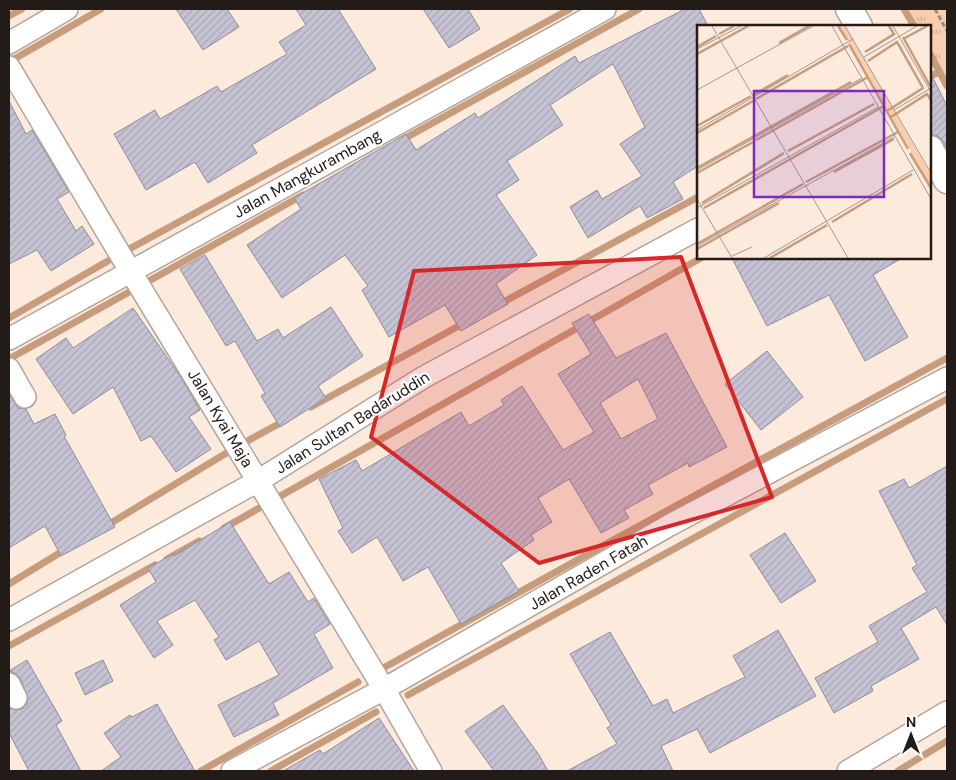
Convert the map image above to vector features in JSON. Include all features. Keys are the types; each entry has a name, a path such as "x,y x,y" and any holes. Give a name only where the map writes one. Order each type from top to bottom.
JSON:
{"street":[{"path":"9,43 67,9"},
{"name":"Jalan Mangkurambang","path":"9,339 606,9"},
{"path":"849,9 859,25"},
{"name":"Jalan Kyai Maja","path":"9,67 384,689 431,771"},
{"path":"931,151 947,180"},
{"name":"Jalan Sultan Badaruddin","path":"9,620 258,481 424,377 697,230"},
{"path":"9,369 25,397"},
{"name":"Jalan Raden Fatah","path":"232,771 384,689 668,526 947,378"},
{"path":"848,771 947,712"}],"path":[{"path":"934,9 947,31"}],"highlighted area":[{"path":"681,257 772,497 539,563 371,437 414,271"}],"green space":[{"path":"908,9 947,9 947,78 931,50 931,25 917,25"}],"building":[{"path":"176,9 227,9 239,27 203,50"},
{"path":"296,9 338,9 376,69 252,145 257,153 208,183 195,162 146,190 114,134 155,110 160,119 217,86 221,92 287,54 279,42 306,25"},
{"path":"423,9 468,9 480,29 449,48"},
{"path":"685,9 699,9 707,25 697,25 697,167 673,182 683,199 647,218 640,206 588,238 570,207 597,190 602,199 642,176 620,144 645,127 613,64 550,105 563,125 507,161 519,180 496,195 537,255 496,284 508,304 461,331 445,305 389,337 362,290 368,286 345,255 282,298 247,245 301,209 294,198 406,134 416,150 475,113 478,118 575,56 579,63"},
{"path":"931,74 947,106 947,149 938,136 932,135"},
{"path":"9,101 26,134 32,130 69,192 57,199 76,231 82,226 94,244 51,271 37,250 9,264"},
{"path":"205,255 257,341 278,329 283,338 331,307 363,356 318,386 326,398 280,427 261,396 265,393 235,341 226,346 180,269"},
{"path":"733,259 900,259 873,275 908,337 865,361 829,295 767,326"},
{"path":"133,308 182,379 200,410 189,417 211,449 176,472 151,436 141,441 113,387 73,414 36,359 66,338 73,348"},
{"path":"589,314 616,358 666,333 727,447 689,467 688,463 648,485 653,494 624,510 629,518 601,533 569,479 538,498 552,522 531,535 534,540 501,563 519,591 461,624 428,567 403,581 377,537 352,553 338,531 343,528 319,479 356,460 362,471 461,412 469,426 504,405 501,400 522,386 563,450 594,432 558,374 591,354 572,323","holes":["638,379 658,419 621,439 600,403"]},
{"path":"767,351 803,397 761,430 725,384"},
{"path":"9,394 18,408 26,409 34,424 55,414 66,435 64,436 115,527 61,556 45,526 9,548"},
{"path":"947,466 947,625 936,607 901,628 919,659 871,686 873,691 834,713 815,678 878,642 869,626 927,592 912,568 917,565 879,491 904,479 909,488"},
{"path":"230,522 269,584 289,572 308,602 314,598 330,624 314,634 333,668 273,703 279,715 234,737 218,705 279,675 259,641 226,660 214,640 219,637 195,600 157,621 173,645 154,658 120,605 156,582 148,568 173,554 174,556"},
{"path":"785,533 816,581 781,603 750,555"},
{"path":"778,630 816,696 710,753 697,729 661,746 673,771 567,771 617,744 607,728 611,725 570,654 610,632 653,706 667,699 673,713 745,677 733,656"},
{"path":"27,660 62,721 56,725 81,771 29,771 9,733 9,708 15,710 22,709 27,704 28,698 20,678 15,673 9,671"},
{"path":"103,660 113,681 85,695 75,673"},
{"path":"157,704 195,771 101,771 121,757 104,733 130,715 132,717"},
{"path":"503,705 539,755 548,771 494,771 465,731"},
{"path":"379,718 414,771 283,771 320,750 323,754"}],"waterway":[{"path":"9,16 22,9"},
{"path":"9,62 101,9"},
{"path":"9,318 120,254 570,9"},
{"path":"400,141 639,9"},
{"path":"904,9 913,25"},
{"path":"931,56 947,86"},
{"path":"931,76 940,72"},
{"path":"931,126 947,117"},
{"path":"9,359 303,195"},
{"path":"498,305 697,198"},
{"path":"224,528 699,259"},
{"path":"311,407 466,322"},
{"path":"385,667 947,358"},
{"path":"408,695 947,399"},
{"path":"106,526 238,446 286,420"},
{"path":"167,559 199,541"},
{"path":"9,584 66,549"},
{"path":"9,646 155,565"},
{"path":"201,771 358,682"},
{"path":"271,771 376,712"},
{"path":"898,771 947,741"}]}
